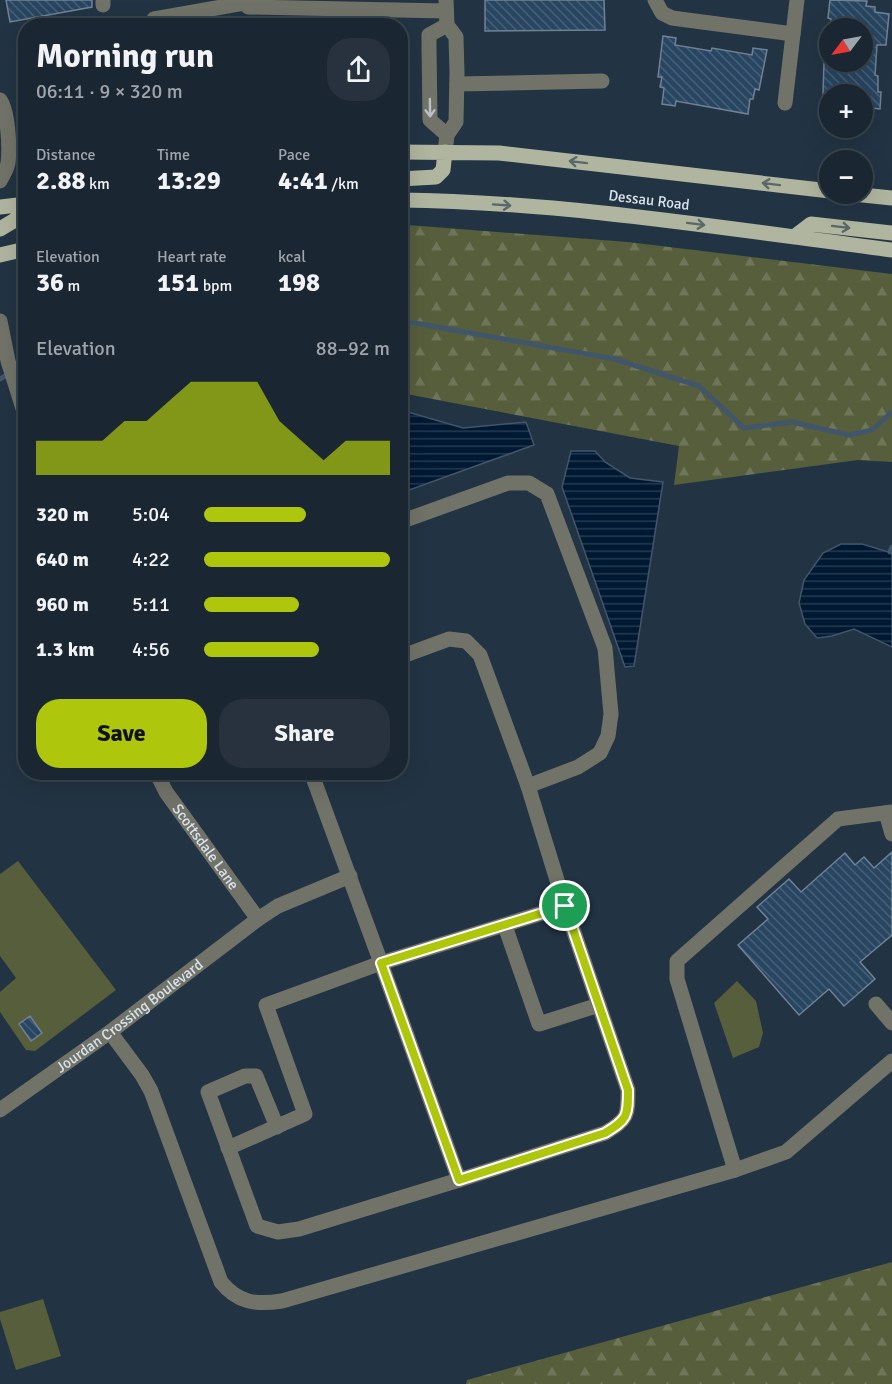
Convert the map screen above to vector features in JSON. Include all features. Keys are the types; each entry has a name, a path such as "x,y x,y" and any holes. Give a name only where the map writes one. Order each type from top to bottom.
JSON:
{"main road":[{"name":"Dessau Road","path":"408,152 499,153 819,190"},
{"path":"408,178 436,177 443,171 445,153"},
{"path":"873,196 892,198"},
{"name":"Dessau Road","path":"408,200 609,213 892,250"},
{"path":"0,207 18,205"},
{"path":"0,229 18,219"},
{"path":"794,237 811,224 892,233"},
{"path":"0,255 18,251"}],"street":[{"path":"655,0 662,13 672,18 793,34"},
{"path":"785,102 797,0"},
{"path":"159,18 242,2 248,7 446,12"},
{"path":"446,12 429,35 429,73 430,120 447,135"},
{"path":"445,153 447,135 456,122 457,79 456,37 446,12"},
{"path":"429,73 457,79 602,81"},
{"path":"0,100 3,104 7,126 8,164 0,181"},
{"path":"0,321 8,361 18,393"},
{"path":"408,519 508,483 529,483 547,494 605,648 611,714 608,736 600,753 578,767 528,786"},
{"path":"277,1127 256,1076 245,1076 208,1092 257,1226 278,1232 299,1229 605,1133 622,1123 628,1108 628,1090 565,906 528,786 480,655 466,641 449,639 408,654"},
{"name":"Scottsdale Lane","path":"160,780 166,792 258,920"},
{"path":"314,780 459,1180"},
{"path":"735,1170 677,979 678,961 838,819 889,813 892,834"},
{"name":"Jourdan Crossing Boulevard","path":"0,1110 110,1032 278,906 350,876"},
{"path":"228,1149 305,1114 266,1005 381,963 565,906"},
{"path":"505,926 539,1024 599,1005"},
{"path":"876,1004 892,1023"},
{"path":"110,1032 151,1091 221,1282 239,1298 257,1303 282,1301 735,1170 786,1152 892,1061"}],"green space":[{"path":"408,225 628,242 892,274 892,462 858,460 674,485 679,446 408,394"},
{"path":"18,861 116,990 35,1051 26,1050 0,1012 0,992 16,978 0,956 0,874"},
{"path":"737,981 756,1001 763,1033 759,1047 733,1058 714,1003"},
{"path":"892,1262 892,1384 466,1384 467,1380"},
{"path":"43,1299 61,1356 16,1370 0,1319 0,1312"}],"water":[{"path":"408,412 463,428 526,422 534,445 408,490"},
{"path":"571,451 595,451 605,462 630,478 663,482 634,666 625,667 562,487"},
{"path":"841,544 862,544 892,553 892,647 854,629 817,638 805,624 799,603 804,580 823,553"}],"building":[{"path":"6,0 92,0 92,7 32,18 18,18 18,21 10,22"},
{"path":"485,0 604,0 605,30 485,31"},
{"path":"830,0 867,1 866,6 875,7 875,12 889,14 886,45 877,45 875,75 878,76 878,92 881,92 880,109 873,108 873,84 823,84 824,72 873,72 873,18 828,18"},
{"path":"663,36 676,38 675,45 711,51 712,48 752,55 753,48 767,50 759,90 755,89 753,99 750,99 748,114 676,101 675,106 662,104 664,88 660,87 662,77 658,77"},
{"path":"892,852 892,935 860,962 875,979 844,1006 829,989 799,1015 738,945 768,919 757,907 789,879 801,892 845,853 855,865 864,857 874,868"},
{"path":"30,1016 42,1033 31,1041 19,1024"}],"waterway":[{"path":"408,323 615,359 699,386 744,428 792,422 849,435 872,430 892,412"},
{"path":"0,379 18,369"},
{"path":"890,552 892,547"}],"route":[{"path":"565,906 628,1090 628,1108 622,1123 605,1133 459,1180 381,963 565,906"}]}
